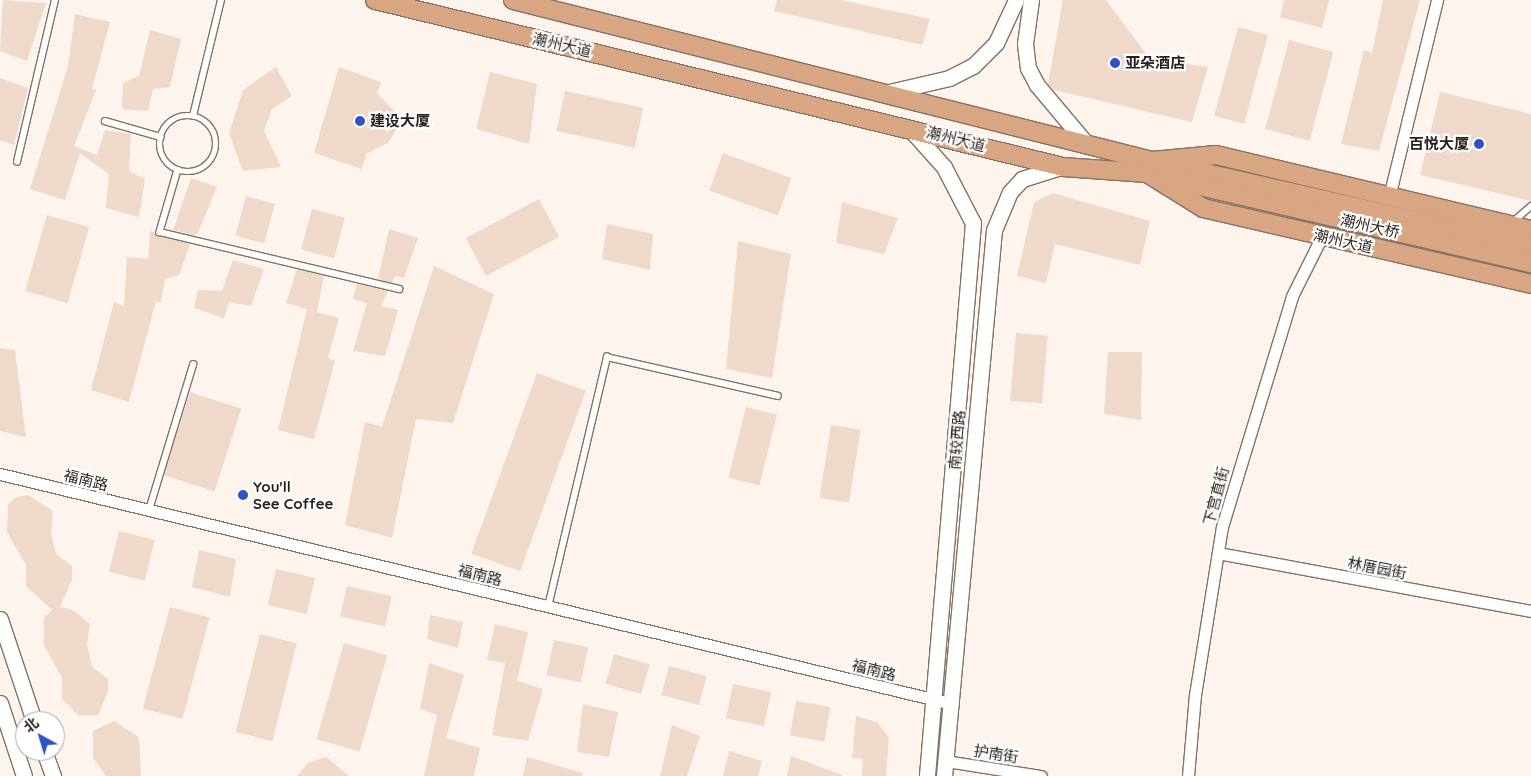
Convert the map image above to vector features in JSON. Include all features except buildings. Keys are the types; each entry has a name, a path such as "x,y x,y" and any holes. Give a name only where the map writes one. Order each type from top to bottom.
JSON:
{"highway":[{"name":"潮州大道","path":"375,0 906,126 1063,167 1150,167 1216,155 1531,230"},
{"name":"潮州大道","path":"514,0 1084,141 1150,167 1202,208 1531,284"},
{"path":"1150,167 1212,181"},
{"name":"潮州大桥","path":"1212,181 1531,246"},
{"name":"潮州大桥","path":"1212,181 1531,263"}],"main road":[{"path":"889,92 949,78 973,66 996,43 1016,0"},
{"path":"1032,0 1025,44 1028,68 1037,85 1084,141"},
{"name":"南较西路","path":"906,126 933,151 973,223 935,700 927,776"},
{"name":"南较西路","path":"945,768 953,704 994,230 1010,192 1022,179 1034,172 1063,167"},
{"path":"0,619 31,711"},
{"path":"0,703 24,776"},
{"path":"48,761 53,776"}],"street":[{"path":"1389,197 1437,0"},
{"name":"下宫直街","path":"1188,776 1195,695 1218,553 1292,296 1322,236"},
{"name":"福南路","path":"0,474 953,704"},
{"name":"林厝园街","path":"1218,553 1531,611"},
{"name":"护南街","path":"945,768 1041,776"}],"lane":[{"path":"17,162 56,0"},
{"path":"194,116 221,0"},
{"path":"194,116 214,133 215,151 196,170 178,170 164,158 161,137 175,119 194,116"},
{"path":"105,121 161,137"},
{"path":"178,170 160,232 399,289"},
{"path":"1508,225 1531,206"},
{"path":"548,606 607,357 778,396"},
{"path":"149,510 193,365"}],"place":[{"name":"亚朵酒店","path":"1115,63"},
{"name":"建设大厦","path":"360,121"},
{"name":"百悦大厦","path":"1479,144"},
{"name":"You'll See Coffee","path":"243,495"}]}
